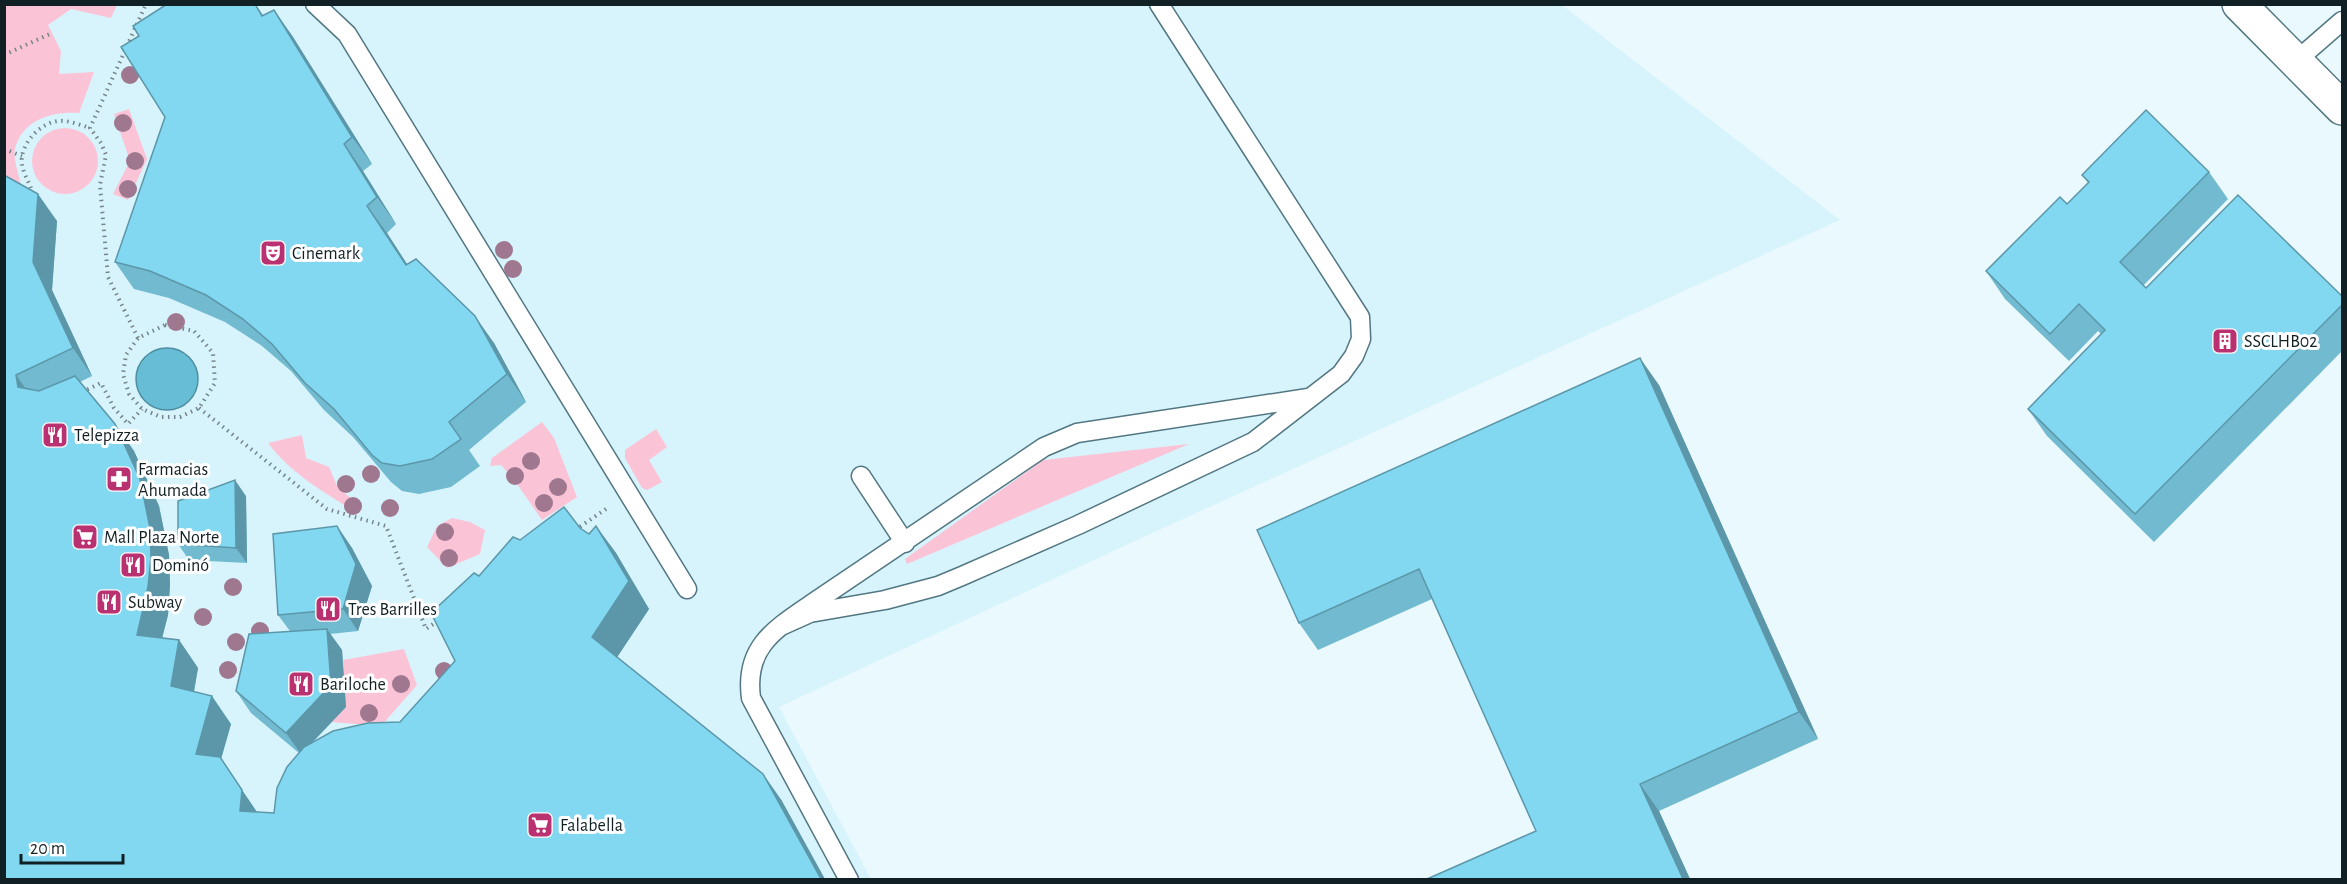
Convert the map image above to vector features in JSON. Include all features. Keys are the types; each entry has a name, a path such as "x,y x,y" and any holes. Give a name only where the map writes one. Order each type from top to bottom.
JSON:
{"street":[{"path":"2239,4 2343,108"}],"lane":[{"path":"315,4 347,34 687,589"},
{"path":"781,626 810,613 885,600 938,586 1078,525 1253,442 1341,374 1354,356 1361,339 1360,318 1159,4"},
{"path":"2296,61 2343,21"},
{"path":"849,879 751,698 749,673 752,661 762,646 781,626 1044,447 1077,433 1310,398"},
{"path":"861,476 905,543"}],"path":[{"path":"90,128 146,4"},
{"path":"4,55 52,33"},
{"path":"31,188 23,170 22,156 31,137 42,127 57,121 90,128 101,143 106,155 100,185 108,278 138,338"},
{"path":"4,149 22,156"},
{"path":"165,325 194,331 213,353 215,383 198,408 180,417 160,417 142,409 129,394 123,374 126,355 138,338 165,325"},
{"path":"80,393 101,383 114,408 128,424 142,409"},
{"path":"198,408 327,509 386,526 426,629 446,616"},
{"path":"572,532 629,494"}],"shaded area":[{"path":"4,5 117,5 111,18 71,9 48,25 61,51 59,74 94,72 79,113 59,114 40,119 24,130 15,149 15,162 21,186 4,194"},
{"name":"Mall Plaza Norte","path":"5,5 1562,5 1840,220 1137,540 779,707 871,879 5,880"},
{"path":"129,109 147,159 128,200 113,194 130,161 114,114"},
{"path":"65,128 78,131 88,138 95,148 98,161 95,174 88,184 78,191 65,194 52,191 42,184 35,174 32,161 35,148 42,138 52,131"},
{"path":"542,422 554,438 577,497 542,520 501,465 490,466 492,458"},
{"path":"656,429 667,447 649,460 662,482 647,490 642,488 625,458 625,450"},
{"path":"302,435 306,458 329,467 338,488 361,506 356,512 297,473 268,443"},
{"path":"1189,444 907,564 905,559 1043,460"},
{"path":"452,518 470,522 485,530 480,554 447,568 427,547 437,526"},
{"path":"404,649 417,685 381,726 331,722 346,707 343,660"}],"water":[{"path":"167,348 189,357 198,379 189,401 167,410 145,401 136,379 145,357"}],"building":[{"name":"Cinemark","path":"167,4 255,4 262,16 274,10 352,137 344,144 377,197 367,206 406,265 416,259 475,316 507,374 449,422 461,439 432,459 400,466 382,463 372,455 334,409 305,383 272,344 243,319 206,295 150,271 115,262 165,117 121,47 139,36 133,26"},
{"name":"SSCLHB02","path":"2146,110 2209,172 2120,262 2146,288 2238,195 2343,297 2343,304 2135,514 2028,409 2105,330 2079,304 2050,334 1986,271 2060,197 2067,204 2089,182 2082,175"},
{"name":"Mall Plaza Norte","path":"4,175 38,194 33,262 73,348 16,375 18,387 39,391 75,376 115,424 140,479 150,528 151,557 148,587 137,635 179,640 171,686 212,696 196,754 220,757 242,790 240,811 274,813 277,788 287,767 304,747 333,731 368,723 400,722 455,661 431,613 474,573 479,576 513,537 520,540 564,507 580,528 589,534 596,526 629,581 592,637 763,774 821,879 4,879"},
{"path":"1640,358 1799,712 1640,784 1683,879 1427,879 1536,831 1419,569 1299,623 1257,530"},
{"path":"235,480 236,548 178,544 178,501"},
{"path":"337,526 356,564 343,609 278,615 273,534"},
{"name":"Bariloche","path":"327,629 331,685 286,733 236,691 249,634"}],"place":[{"name":"Cinemark","path":"273,253"},
{"name":"SSCLHB02","path":"2225,341"},
{"name":"Telepizza","path":"55,435"},
{"name":"Farmacias Ahumada","path":"119,479"},
{"name":"Mall Plaza Norte","path":"85,537"},
{"name":"Dominó","path":"133,565"},
{"name":"Subway","path":"109,602"},
{"name":"Tres Barrilles","path":"328,609"},
{"name":"Bariloche","path":"301,684"},
{"name":"Falabella","path":"540,825"}]}
